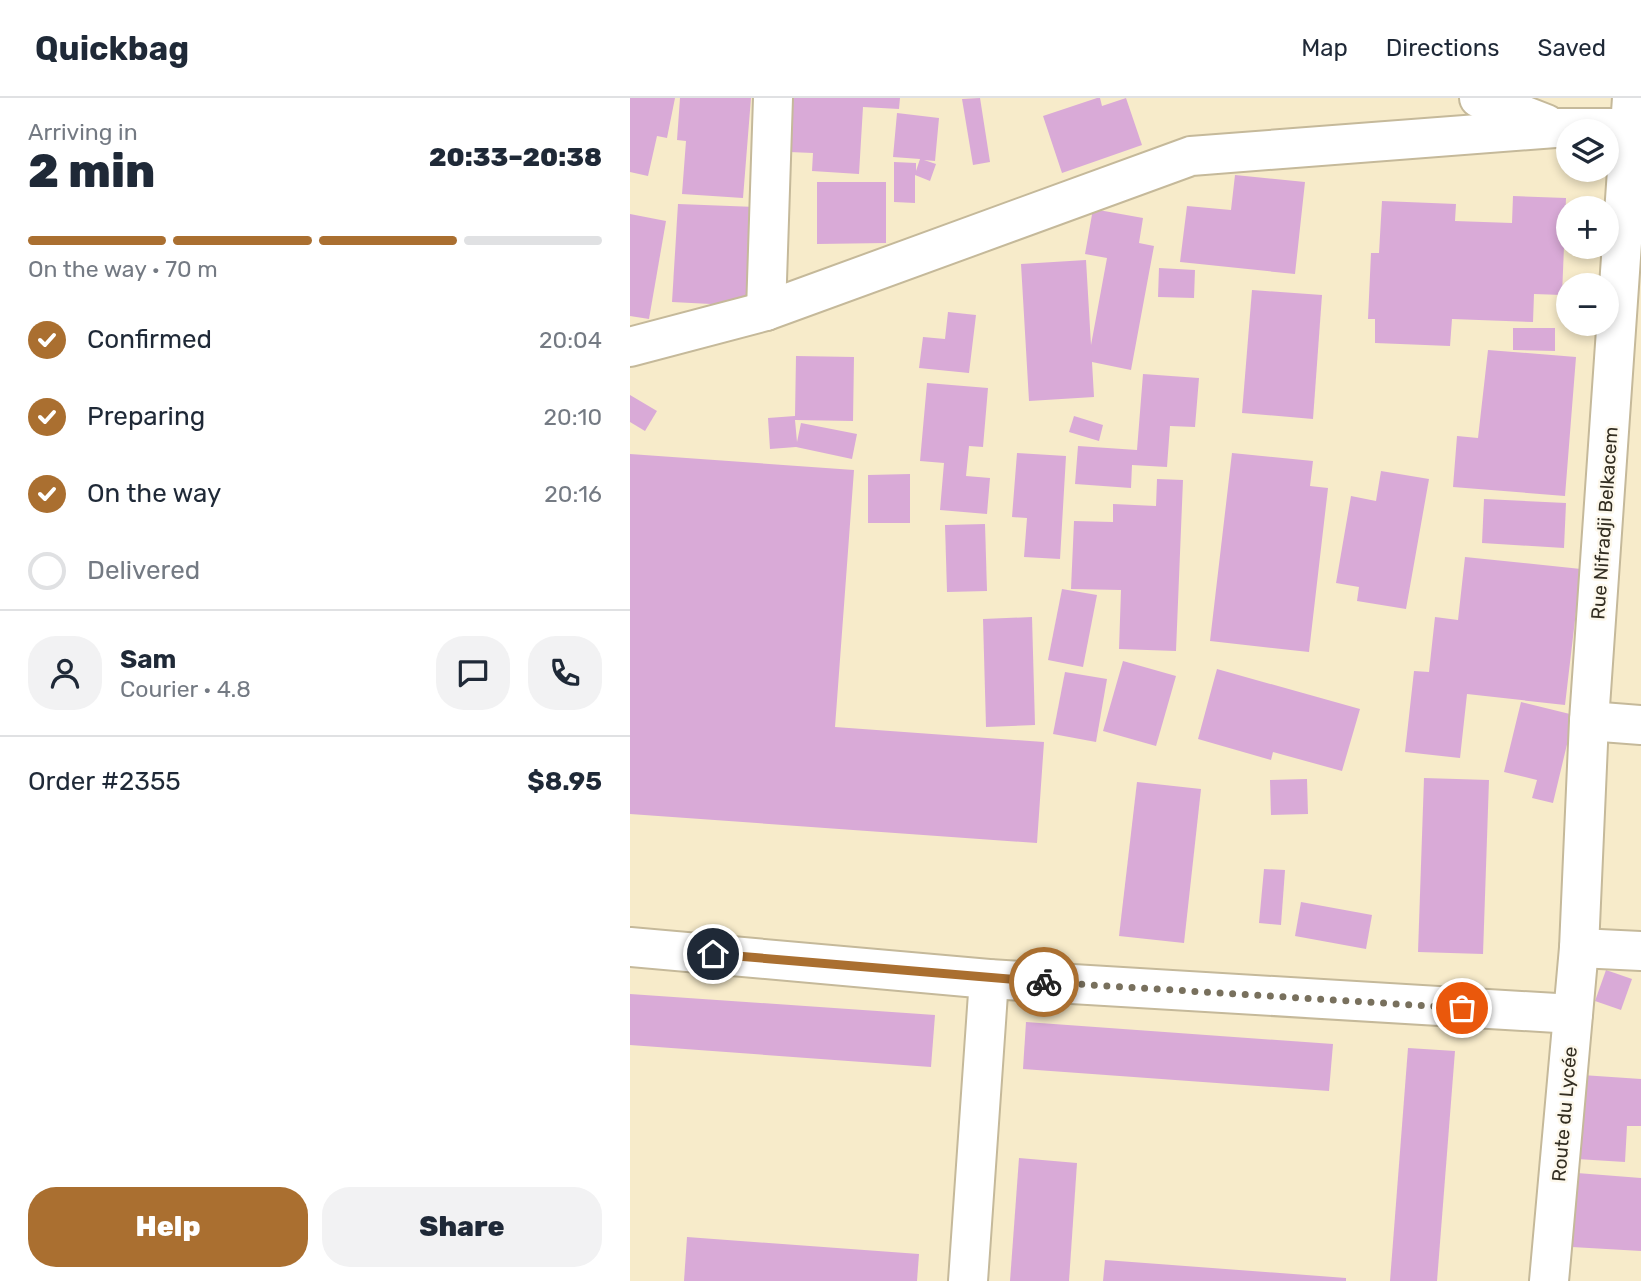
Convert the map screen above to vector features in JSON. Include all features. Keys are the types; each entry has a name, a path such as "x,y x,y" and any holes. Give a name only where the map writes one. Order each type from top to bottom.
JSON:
{"street":[{"path":"766,311 773,98"},
{"path":"1479,98 1555,128"},
{"path":"630,347 766,311 1191,156 1555,128 1635,118"},
{"name":"Rue Nifradji Belkacem","path":"1579,948 1589,721 1628,390 1635,118"},
{"path":"1589,721 1641,725"},
{"path":"630,947 989,979 1573,1014"},
{"path":"1579,948 1641,951"},
{"name":"Route du Lycée","path":"1549,1281 1579,948"},
{"path":"968,1281 989,979"}],"building":[{"path":"630,98 675,98 667,138 657,136 648,176 630,172"},
{"path":"680,98 751,98 743,198 682,194 686,141 677,140"},
{"path":"793,98 900,98 899,109 863,107 859,174 812,171 813,153 789,152"},
{"path":"980,98 990,162 973,165 962,99"},
{"path":"1100,98 1102,106 1126,98 1142,145 1062,173 1043,116"},
{"path":"897,113 939,118 935,161 924,160 936,164 930,181 915,175 915,203 894,202 894,162 916,163 916,171 920,159 893,157"},
{"path":"1235,175 1305,182 1295,274 1180,262 1187,206 1231,210"},
{"path":"817,182 886,182 886,243 817,244"},
{"path":"1513,196 1556,198 1556,259 1563,259 1563,273 1556,273 1556,295 1534,294 1533,322 1452,319 1450,346 1375,343 1375,319 1368,319 1371,253 1379,253 1382,201 1456,204 1455,221 1512,223"},
{"path":"678,204 756,207 750,306 672,302"},
{"path":"1093,209 1143,218 1139,243 1154,246 1131,370 1092,362 1094,397 1029,401 1021,264 1086,260 1091,345 1107,258 1085,254"},
{"path":"630,214 666,221 649,319 630,316"},
{"path":"1159,268 1195,270 1194,298 1158,297"},
{"path":"1252,290 1322,295 1313,419 1242,413"},
{"path":"948,312 976,315 969,373 919,368 923,337 945,339"},
{"path":"1513,328 1555,328 1555,351 1513,350"},
{"path":"1488,350 1576,357 1565,496 1453,487 1457,436 1478,438"},
{"path":"796,356 854,357 853,421 795,420 797,442 801,423 857,434 852,459 796,447 770,449 768,418 795,416"},
{"path":"1143,374 1199,378 1195,427 1170,426 1167,467 1132,465 1131,488 1075,484 1078,446 1137,450"},
{"path":"927,383 988,388 983,447 969,446 966,476 990,478 987,514 940,510 944,463 920,461"},
{"path":"630,395 657,411 645,431 630,422"},
{"path":"1074,416 1103,425 1099,441 1069,432"},
{"path":"1017,453 1066,456 1060,559 1024,557 1027,518 1012,517"},
{"path":"1232,453 1313,461 1310,486 1328,488 1309,652 1210,641"},
{"path":"630,454 854,470 835,727 1044,742 1037,843 630,814"},
{"path":"1381,471 1429,479 1406,609 1357,601 1359,587 1336,583 1351,496 1376,501"},
{"path":"910,474 910,523 868,523 868,475"},
{"path":"1157,479 1183,480 1176,651 1119,649 1121,590 1071,589 1074,521 1113,522 1113,504 1156,506"},
{"path":"1484,499 1566,503 1564,548 1482,543"},
{"path":"985,524 987,591 947,592 945,525"},
{"path":"1465,557 1581,569 1565,705 1467,694 1460,758 1405,752 1414,671 1429,672 1435,617 1458,620"},
{"path":"1062,589 1097,595 1083,667 1048,660"},
{"path":"1032,617 1035,725 986,727 983,619"},
{"path":"1123,661 1176,676 1156,746 1103,731"},
{"path":"1217,669 1360,709 1342,771 1273,752 1271,760 1198,739"},
{"path":"1065,672 1107,679 1096,742 1053,734"},
{"path":"1521,702 1574,715 1553,803 1532,798 1537,780 1504,772"},
{"path":"1424,778 1489,780 1483,954 1418,952"},
{"path":"1307,779 1308,814 1271,815 1270,780"},
{"path":"1137,782 1201,789 1184,943 1119,936"},
{"path":"1264,869 1285,870 1281,925 1259,923"},
{"path":"1301,902 1372,915 1366,949 1295,936"},
{"path":"1606,970 1632,979 1621,1010 1595,1001"},
{"path":"630,994 935,1015 931,1067 630,1045"},
{"path":"1026,1022 1333,1044 1329,1091 1023,1069"},
{"path":"1408,1048 1455,1051 1437,1281 1390,1281"},
{"path":"1582,1075 1641,1079 1641,1126 1627,1126 1625,1162 1577,1159"},
{"path":"1019,1158 1077,1163 1069,1281 1010,1281"},
{"path":"1577,1173 1641,1178 1641,1251 1572,1247"},
{"path":"687,1237 919,1254 917,1281 684,1281"},
{"path":"1105,1260 1346,1278 1346,1281 1103,1281"}],"way so far":[{"path":"1044,982 1462,1008"}],"route":[{"path":"713,954 1044,982"}]}
